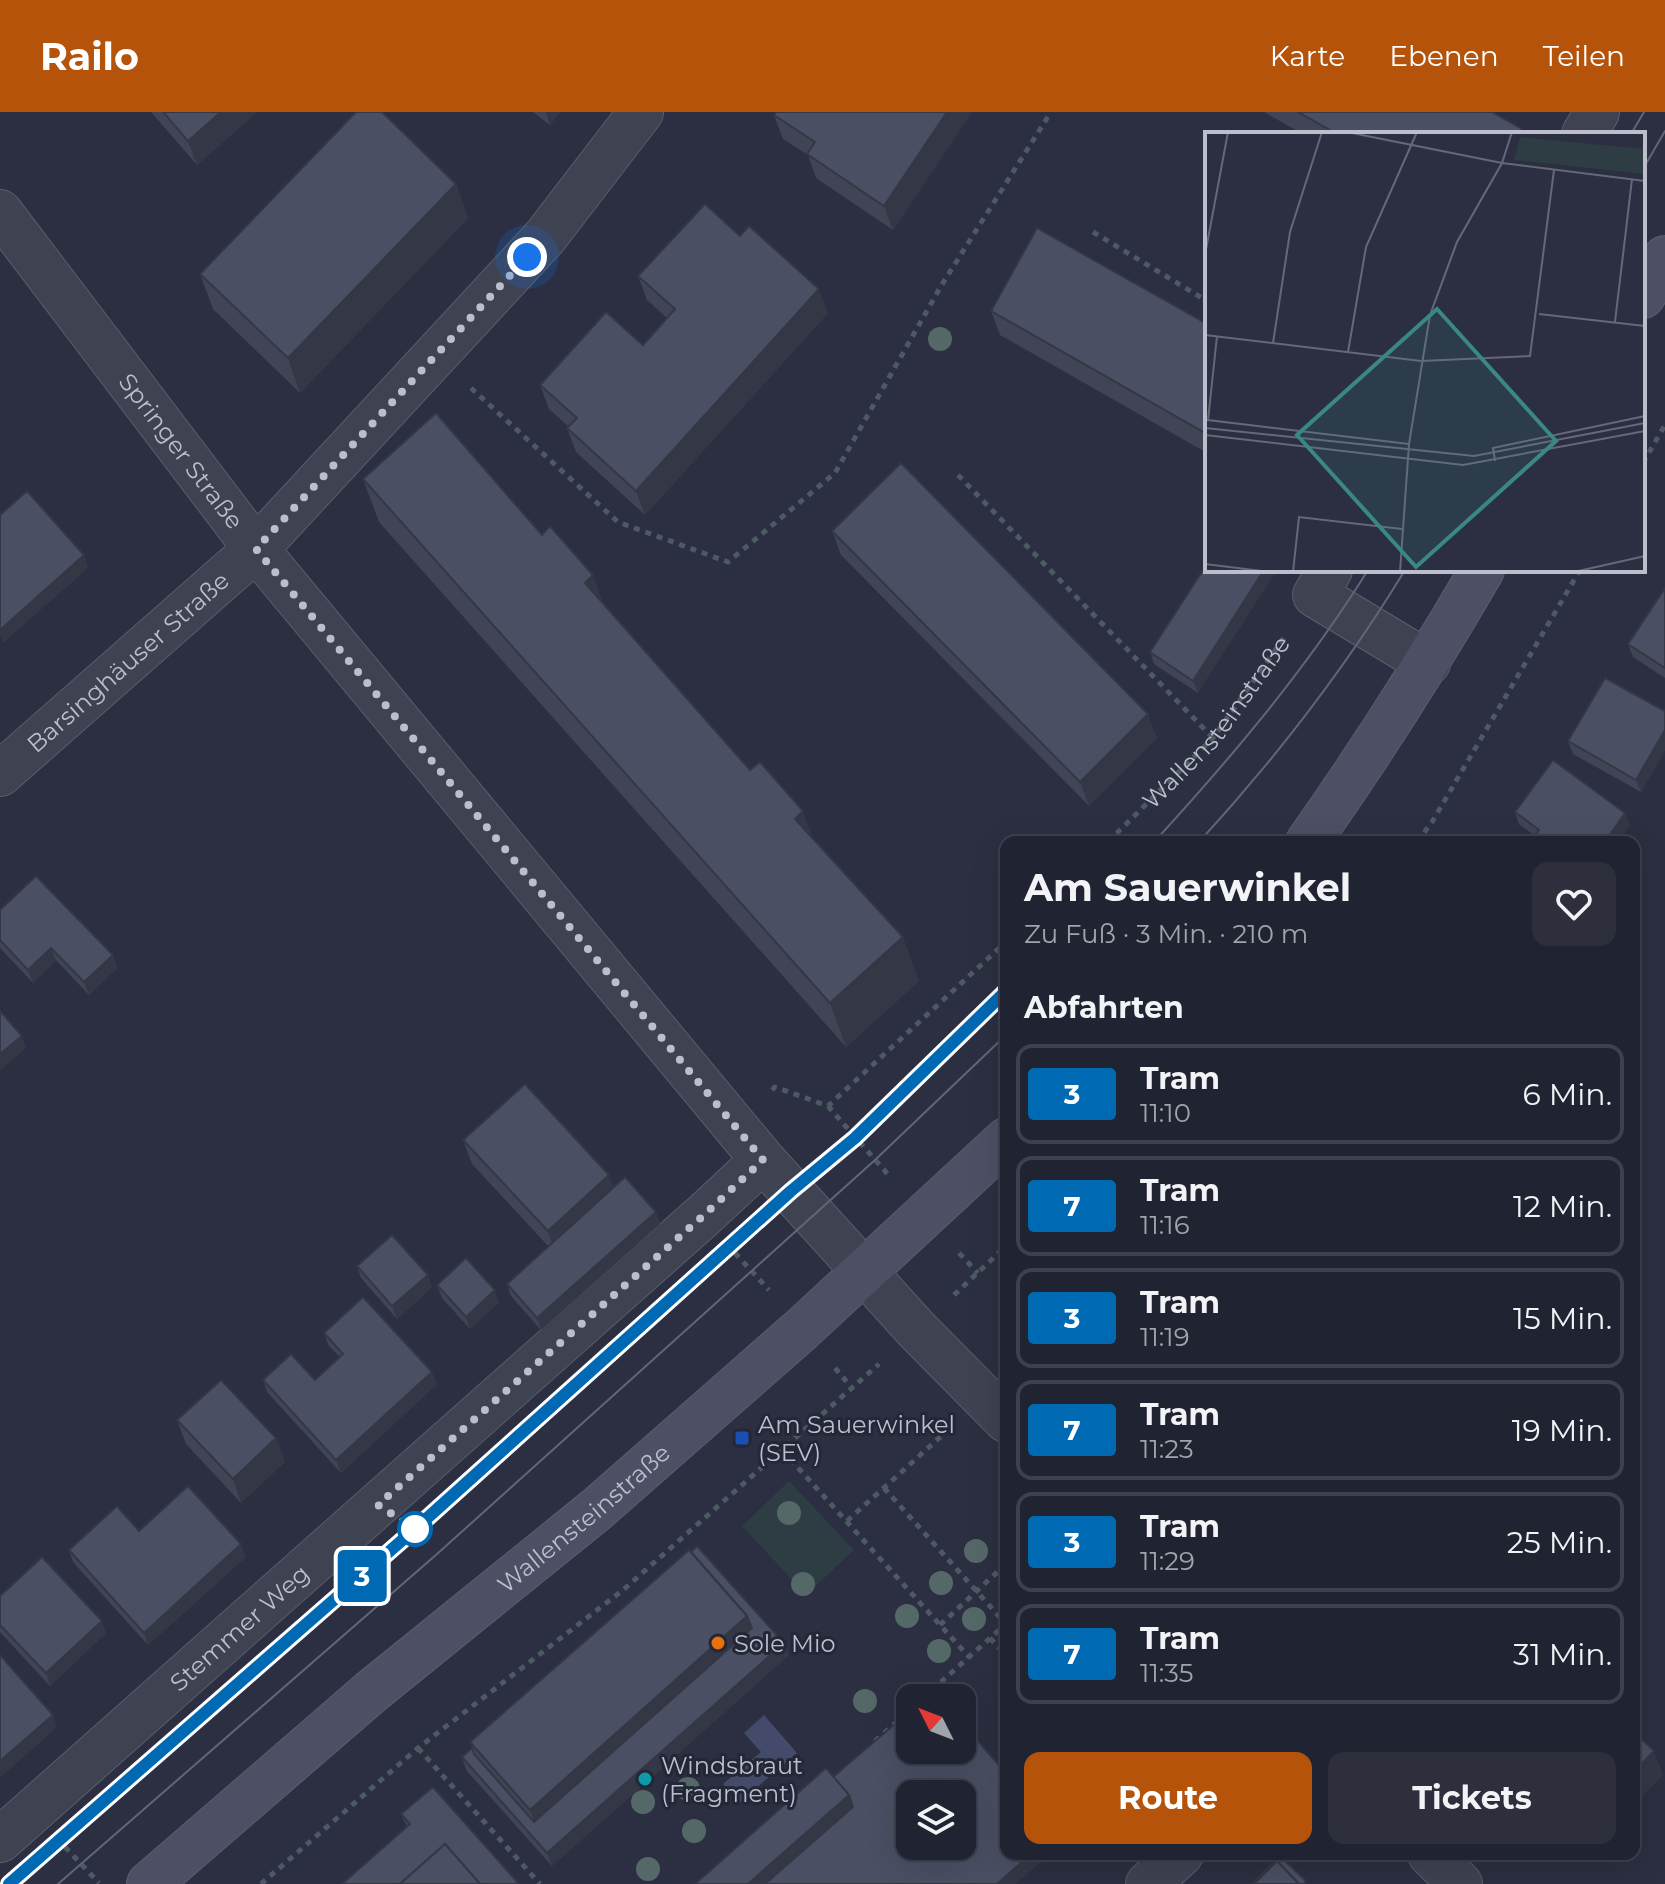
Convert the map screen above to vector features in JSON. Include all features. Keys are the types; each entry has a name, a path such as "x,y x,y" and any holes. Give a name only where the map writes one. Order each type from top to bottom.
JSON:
{"street":[{"name":"Barsinghäuser Straße","path":"0,774 256,549 545,237 641,112"},
{"path":"1585,132 1597,112"},
{"name":"Springer Straße","path":"0,212 256,549 733,1124 864,1273 995,1409"},
{"path":"1645,293 1665,258"},
{"path":"1312,836 1428,663 1481,572"},
{"path":"1322,582 1428,663"},
{"name":"Wallensteinstraße","path":"149,1884 372,1691 597,1509 864,1273 1000,1146"},
{"name":"Stemmer Weg","path":"0,1840 763,1160"},
{"path":"1148,1884 1174,1860"},
{"path":"1436,1860 1460,1884"}],"path":[{"path":"434,355 618,522 728,562 835,473 941,286 1051,112"},
{"path":"1093,232 1205,300"},
{"path":"1645,460 1665,425"},
{"path":"958,475 1213,738"},
{"path":"1422,836 1579,572"},
{"name":"Wallensteinstraße","path":"1114,836 1213,738 1322,582"},
{"path":"733,1124 775,1087 828,1106 1000,948"},
{"path":"261,1884 418,1748 623,1590 917,1330 1000,1252"},
{"path":"847,1521 884,1488 995,1409"},
{"path":"782,1450 969,1657"},
{"path":"884,1488 1000,1617"},
{"path":"940,1625 1000,1569"},
{"path":"939,1684 1000,1629"},
{"path":"990,1638 999,1648"},
{"path":"865,1751 896,1723"},
{"path":"418,1748 540,1884"}],"shaded area":[{"path":"789,1481 854,1550 806,1595 742,1526"}],"water":[{"path":"764,1715 797,1753 740,1802 723,1784 761,1752 744,1733"}],"building":[{"path":"163,112 221,112 188,141"},
{"path":"356,112 382,112 456,184 288,358 200,274"},
{"path":"776,112 947,112 884,206 807,154 815,142 774,115"},
{"path":"1298,112 1492,112 1522,129 1520,132 1333,132"},
{"path":"705,204 740,236 749,226 819,289 636,491 567,428 577,418 540,385 606,312 643,345 675,309 638,276"},
{"path":"1037,228 1205,323 1205,433 991,311"},
{"path":"436,413 542,535 550,526 593,575 585,583 750,770 760,762 803,811 795,819 903,937 830,1003 363,479"},
{"path":"901,463 1148,714 1080,782 832,531"},
{"path":"27,491 84,555 0,630 0,515"},
{"path":"1205,567 1205,572 1263,572 1193,681 1150,652"},
{"path":"1665,588 1665,668 1628,644"},
{"path":"1605,678 1665,711 1665,730 1636,780 1568,741"},
{"path":"1553,760 1625,813 1609,836 1534,836 1539,830 1515,812"},
{"path":"36,876 113,955 84,982 51,948 28,970 0,940 0,910"},
{"path":"0,1011 22,1036 0,1054"},
{"path":"525,1084 609,1175 548,1231 463,1140"},
{"path":"625,1177 656,1212 537,1318 507,1284"},
{"path":"392,1235 428,1275 392,1306 357,1266"},
{"path":"466,1258 495,1290 466,1317 437,1285"},
{"path":"363,1297 432,1372 336,1460 263,1380 291,1354 315,1380 343,1354 324,1333"},
{"path":"221,1380 276,1438 233,1479 177,1420"},
{"path":"188,1486 241,1544 144,1633 69,1550 117,1506 139,1531"},
{"path":"697,1546 784,1643 547,1853 462,1757 472,1748 534,1822 752,1628 747,1616 691,1552"},
{"path":"689,1550 747,1616 530,1810 470,1742"},
{"path":"42,1557 102,1621 46,1673 0,1625 0,1596"},
{"path":"0,1655 53,1715 0,1761"},
{"path":"896,1723 896,1764 976,1764 976,1739 1000,1766 1000,1860 1024,1860 997,1884 765,1884 853,1807 849,1795 833,1777"},
{"path":"1640,1738 1654,1751 1640,1766"},
{"path":"826,1768 849,1795 748,1884 695,1884"},
{"path":"433,1787 519,1884 480,1884 445,1844 400,1884 342,1884 410,1824 401,1814"},
{"path":"445,1844 480,1884 400,1884"},
{"path":"1276,1860 1284,1860 1306,1881 1299,1884 1277,1861 1252,1884"},
{"path":"1277,1861 1299,1884 1254,1884"}],"tram line":[{"path":"1632,132 1644,112"},
{"path":"1645,166 1665,131"},
{"path":"1159,836 1267,711 1320,642 1367,572"},
{"path":"1204,836 1309,711 1359,642 1404,572"},
{"path":"9,1884 415,1529 791,1191 855,1138 1000,997"},
{"name":"3","path":"9,1884 415,1529 791,1191 855,1138 1000,997"},
{"path":"58,1884 437,1554 875,1160 1000,1041"}],"place":[{"name":"Am Sauerwinkel (SEV)","path":"742,1438"},
{"name":"Sole Mio","path":"718,1643"},
{"name":"Windsbraut (Fragment)","path":"645,1779"}],"route":[{"path":"415,1529 378,1505 763,1160 256,549 527,257"}]}
